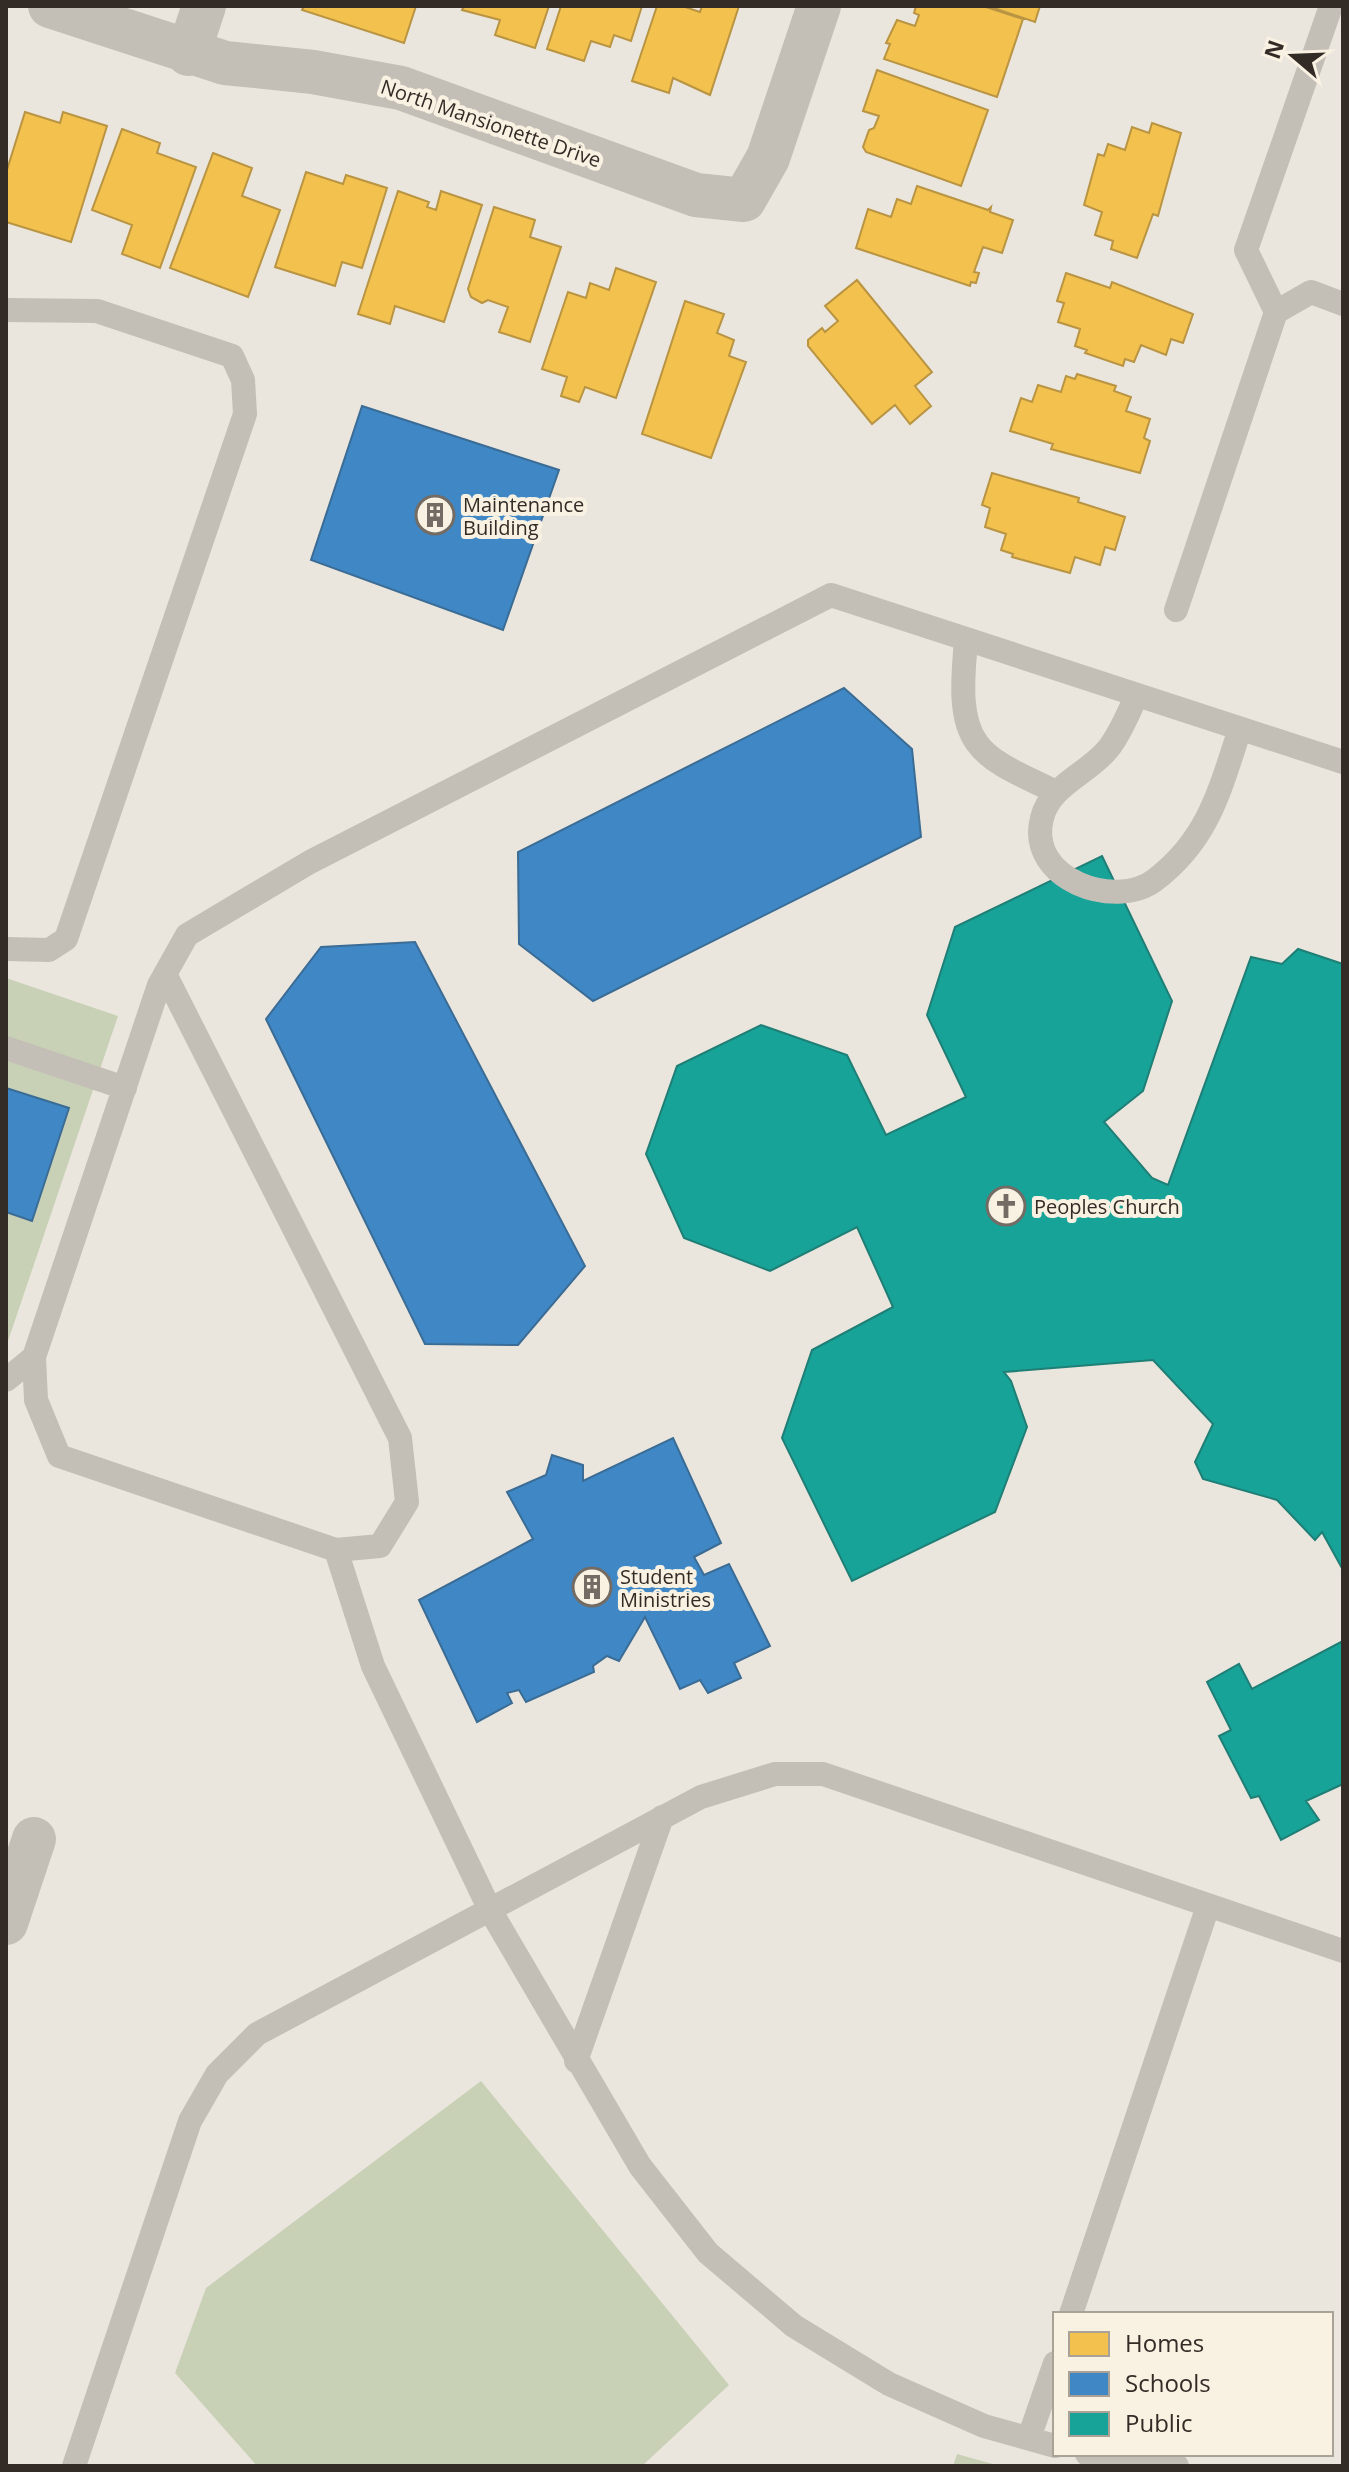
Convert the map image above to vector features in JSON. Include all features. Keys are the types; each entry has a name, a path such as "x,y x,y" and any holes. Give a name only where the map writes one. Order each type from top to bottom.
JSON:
{"street":[{"name":"North Mansionette Drive","path":"50,6 188,54 225,63 313,72 401,88 696,195 744,200 768,158 819,6"},
{"path":"188,54 204,6"},
{"path":"6,1923 34,1839"}],"lane":[{"path":"1276,312 1246,250 1331,6"},
{"path":"1176,610 1276,312 1311,292 1343,304"},
{"path":"6,310 97,311 232,356 243,380 245,414 66,939 49,950 6,949"},
{"path":"165,974 400,1438 407,1502 380,1546 336,1550 59,1456 36,1400 34,1357 165,974 187,935 310,862 831,595 1343,762"},
{"path":"966,639 966,714 976,743 997,760 1055,792"},
{"path":"1137,695 1107,750 1055,792 1043,815 1039,836 1043,856 1053,870 1090,888 1135,890 1153,882 1173,864 1209,821 1240,729"},
{"path":"6,1048 125,1088"},
{"path":"6,1380 34,1357"},
{"path":"336,1550 373,1666 490,1910 640,2166 708,2253 783,2317 889,2384 984,2426 1053,2445"},
{"path":"74,2466 190,2121 217,2074 257,2034 701,1797 775,1774 823,1774 1343,1951"},
{"path":"576,2061 662,1817"},
{"path":"1072,2312 1208,1906"},
{"path":"1029,2438 1053,2369"},
{"path":"1102,2456 1177,2466"}],"green space":[{"path":"6,978 118,1016 6,1347"},
{"path":"481,2081 729,2385 642,2466 257,2466 175,2373 206,2288"},
{"path":"957,2454 1000,2466 953,2466"}],"building: Homes":[{"path":"304,6 416,6 404,43 302,10"},
{"path":"464,6 549,6 535,48 495,35 500,20 462,10"},
{"path":"561,6 642,6 631,41 614,35 610,47 591,41 584,61 547,49"},
{"path":"657,6 682,6 700,12 702,6 739,6 710,95 673,78 669,93 632,81"},
{"path":"916,6 983,6 1023,19 997,97 884,59 890,44 886,43 897,20 915,26 919,15 914,13"},
{"path":"988,6 1040,6 1035,22"},
{"path":"877,70 988,110 961,186 866,152 863,147 869,130 874,128 879,116 863,111"},
{"path":"25,112 60,123 63,112 107,126 71,242 6,222 6,173"},
{"path":"1152,123 1181,133 1158,216 1153,214 1137,258 1111,249 1113,241 1095,235 1102,212 1084,205 1098,154 1104,156 1108,144 1125,150 1132,127 1149,133"},
{"path":"122,129 160,143 157,153 196,167 160,268 122,254 132,225 92,210"},
{"path":"213,153 252,168 242,196 280,210 248,297 170,268"},
{"path":"306,172 343,184 346,175 387,188 362,268 342,262 335,286 275,267"},
{"path":"917,186 988,210 991,207 990,212 1013,220 1002,253 983,247 974,272 979,273 976,283 971,282 970,286 856,248 868,209 891,217 897,199 911,204"},
{"path":"398,191 429,202 427,207 436,210 441,191 482,205 444,322 395,306 390,324 358,314"},
{"path":"494,207 535,220 530,237 561,247 530,342 499,332 508,307 488,300 482,303 471,297 468,289"},
{"path":"616,268 656,282 616,398 585,387 579,402 561,396 567,377 542,369 568,292 586,298 590,283 609,290"},
{"path":"1066,273 1110,288 1112,282 1193,314 1183,343 1171,339 1166,355 1141,345 1134,362 1125,359 1123,366 1085,353 1087,350 1075,346 1080,329 1058,322 1064,303 1057,301"},
{"path":"857,280 932,372 915,386 931,406 910,424 895,405 872,424 808,346 808,340 822,328 825,332 838,321 825,306"},
{"path":"685,301 724,314 717,333 734,340 729,356 746,362 711,458 642,434"},
{"path":"1077,374 1116,386 1114,391 1131,397 1126,411 1150,419 1144,438 1150,441 1140,473 1051,449 1053,444 1010,431 1021,398 1032,402 1038,385 1061,392 1066,376 1075,379"},
{"path":"992,473 1079,498 1078,502 1125,517 1115,550 1105,547 1100,565 1075,557 1070,573 1012,557 1013,554 1001,550 1006,534 985,527 990,508 982,505"}],"building: Schools":[{"name":"Maintenance Building","path":"362,406 559,470 503,630 311,560"},
{"path":"844,688 912,749 921,837 593,1001 519,944 518,852"},
{"path":"415,942 585,1266 518,1345 425,1344 266,1019 321,947"},
{"path":"6,1088 69,1108 32,1221 6,1212"},
{"name":"Student Ministries","path":"673,1438 721,1543 694,1557 704,1575 729,1564 770,1646 734,1663 741,1678 708,1693 700,1680 680,1689 645,1617 619,1661 607,1656 593,1666 594,1672 526,1702 519,1690 507,1693 512,1703 477,1722 419,1600 533,1539 507,1492 546,1475 552,1455 583,1465 583,1481"}],"building: Public":[{"name":"Peoples Church","path":"1102,856 1172,1001 1143,1091 1104,1122 1152,1178 1168,1185 1251,957 1282,964 1298,949 1343,964 1343,1570 1322,1532 1315,1540 1277,1500 1203,1479 1195,1462 1213,1424 1153,1360 1004,1372 1011,1381 1027,1427 995,1512 852,1581 782,1438 812,1350 893,1307 857,1227 770,1271 684,1238 646,1154 677,1066 761,1025 847,1055 886,1135 966,1097 927,1015 955,927"},
{"path":"1343,1641 1343,1784 1306,1801 1319,1820 1281,1840 1259,1796 1251,1798 1219,1736 1231,1730 1207,1682 1239,1664 1252,1689"}],"place":[{"name":"Maintenance Building","path":"435,515"},
{"name":"Peoples Church","path":"1006,1206"},
{"name":"Student Ministries","path":"592,1587"}]}
